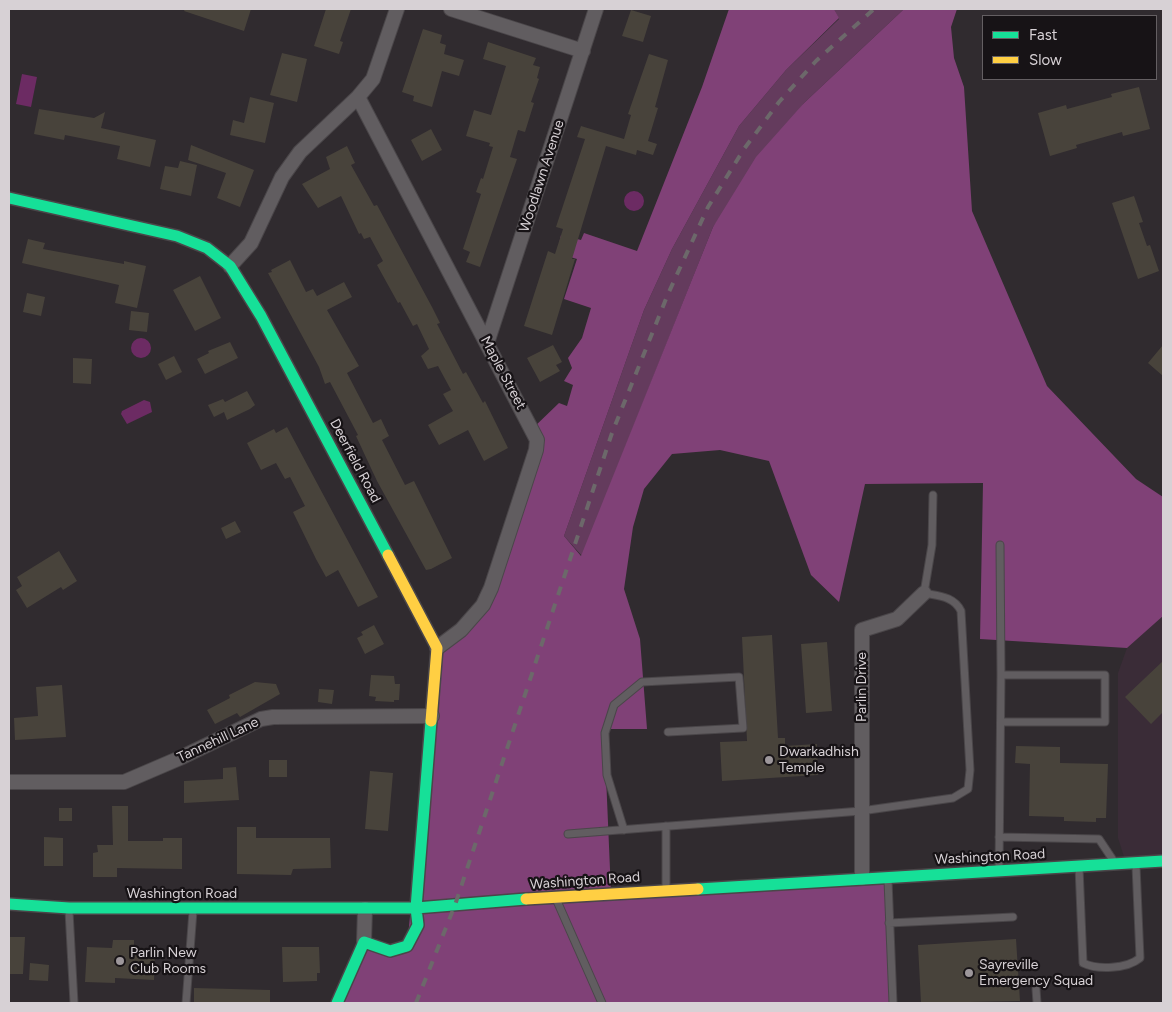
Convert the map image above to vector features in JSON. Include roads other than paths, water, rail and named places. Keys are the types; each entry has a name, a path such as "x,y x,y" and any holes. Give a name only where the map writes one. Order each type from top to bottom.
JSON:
{"main road":[{"name":"Deerfield Road","path":"9,198 177,236 207,248 230,266 261,316 437,648"},
{"path":"336,1003 364,942 390,951 407,946 418,925 416,908 437,648"},
{"name":"Washington Road","path":"9,904 69,908 416,908 666,890 1163,861"}],"street":[{"path":"230,266 251,243 282,177 300,152 358,97 373,79 397,9"},
{"path":"451,9 583,51"},
{"name":"Woodlawn Avenue","path":"487,343 596,9"},
{"name":"Maple Street","path":"358,97 537,440 536,450 491,588 482,605 461,630 437,648"},
{"name":"Parlin Drive","path":"862,878 862,630 897,619 924,594"},
{"name":"Tannehill Lane","path":"9,782 124,782 261,719 273,717 432,716"},
{"path":"364,942 365,909"}],"lane":[{"path":"568,834 862,811 953,798 968,789 970,770 961,611 957,604 950,599 924,594 932,545 933,495"},
{"path":"999,871 1001,722 1000,545"},
{"path":"1000,675 1105,675 1105,722 1001,722"},
{"path":"624,830 606,775 605,734 614,705 642,682 739,677 743,728 668,732"},
{"path":"666,826 666,890"},
{"path":"999,837 1099,839 1116,864"},
{"path":"1079,867 1083,963 1092,968 1133,964 1140,958 1135,863"},
{"path":"887,877 893,1003"},
{"path":"556,897 602,1003"},
{"path":"69,908 74,1003"},
{"path":"186,1003 194,909"},
{"path":"889,923 1013,917"},
{"path":"1036,989 1037,1003"}],"railway":[{"path":"416,1003 455,905 612,433 668,294 708,207 744,149 779,102 816,61 874,9"}],"place":[{"name":"Dwarkadhish Temple","path":"769,760"},
{"name":"Parlin New Club Rooms","path":"120,961"},
{"name":"Sayreville Emergency Squad","path":"969,973"}]}
